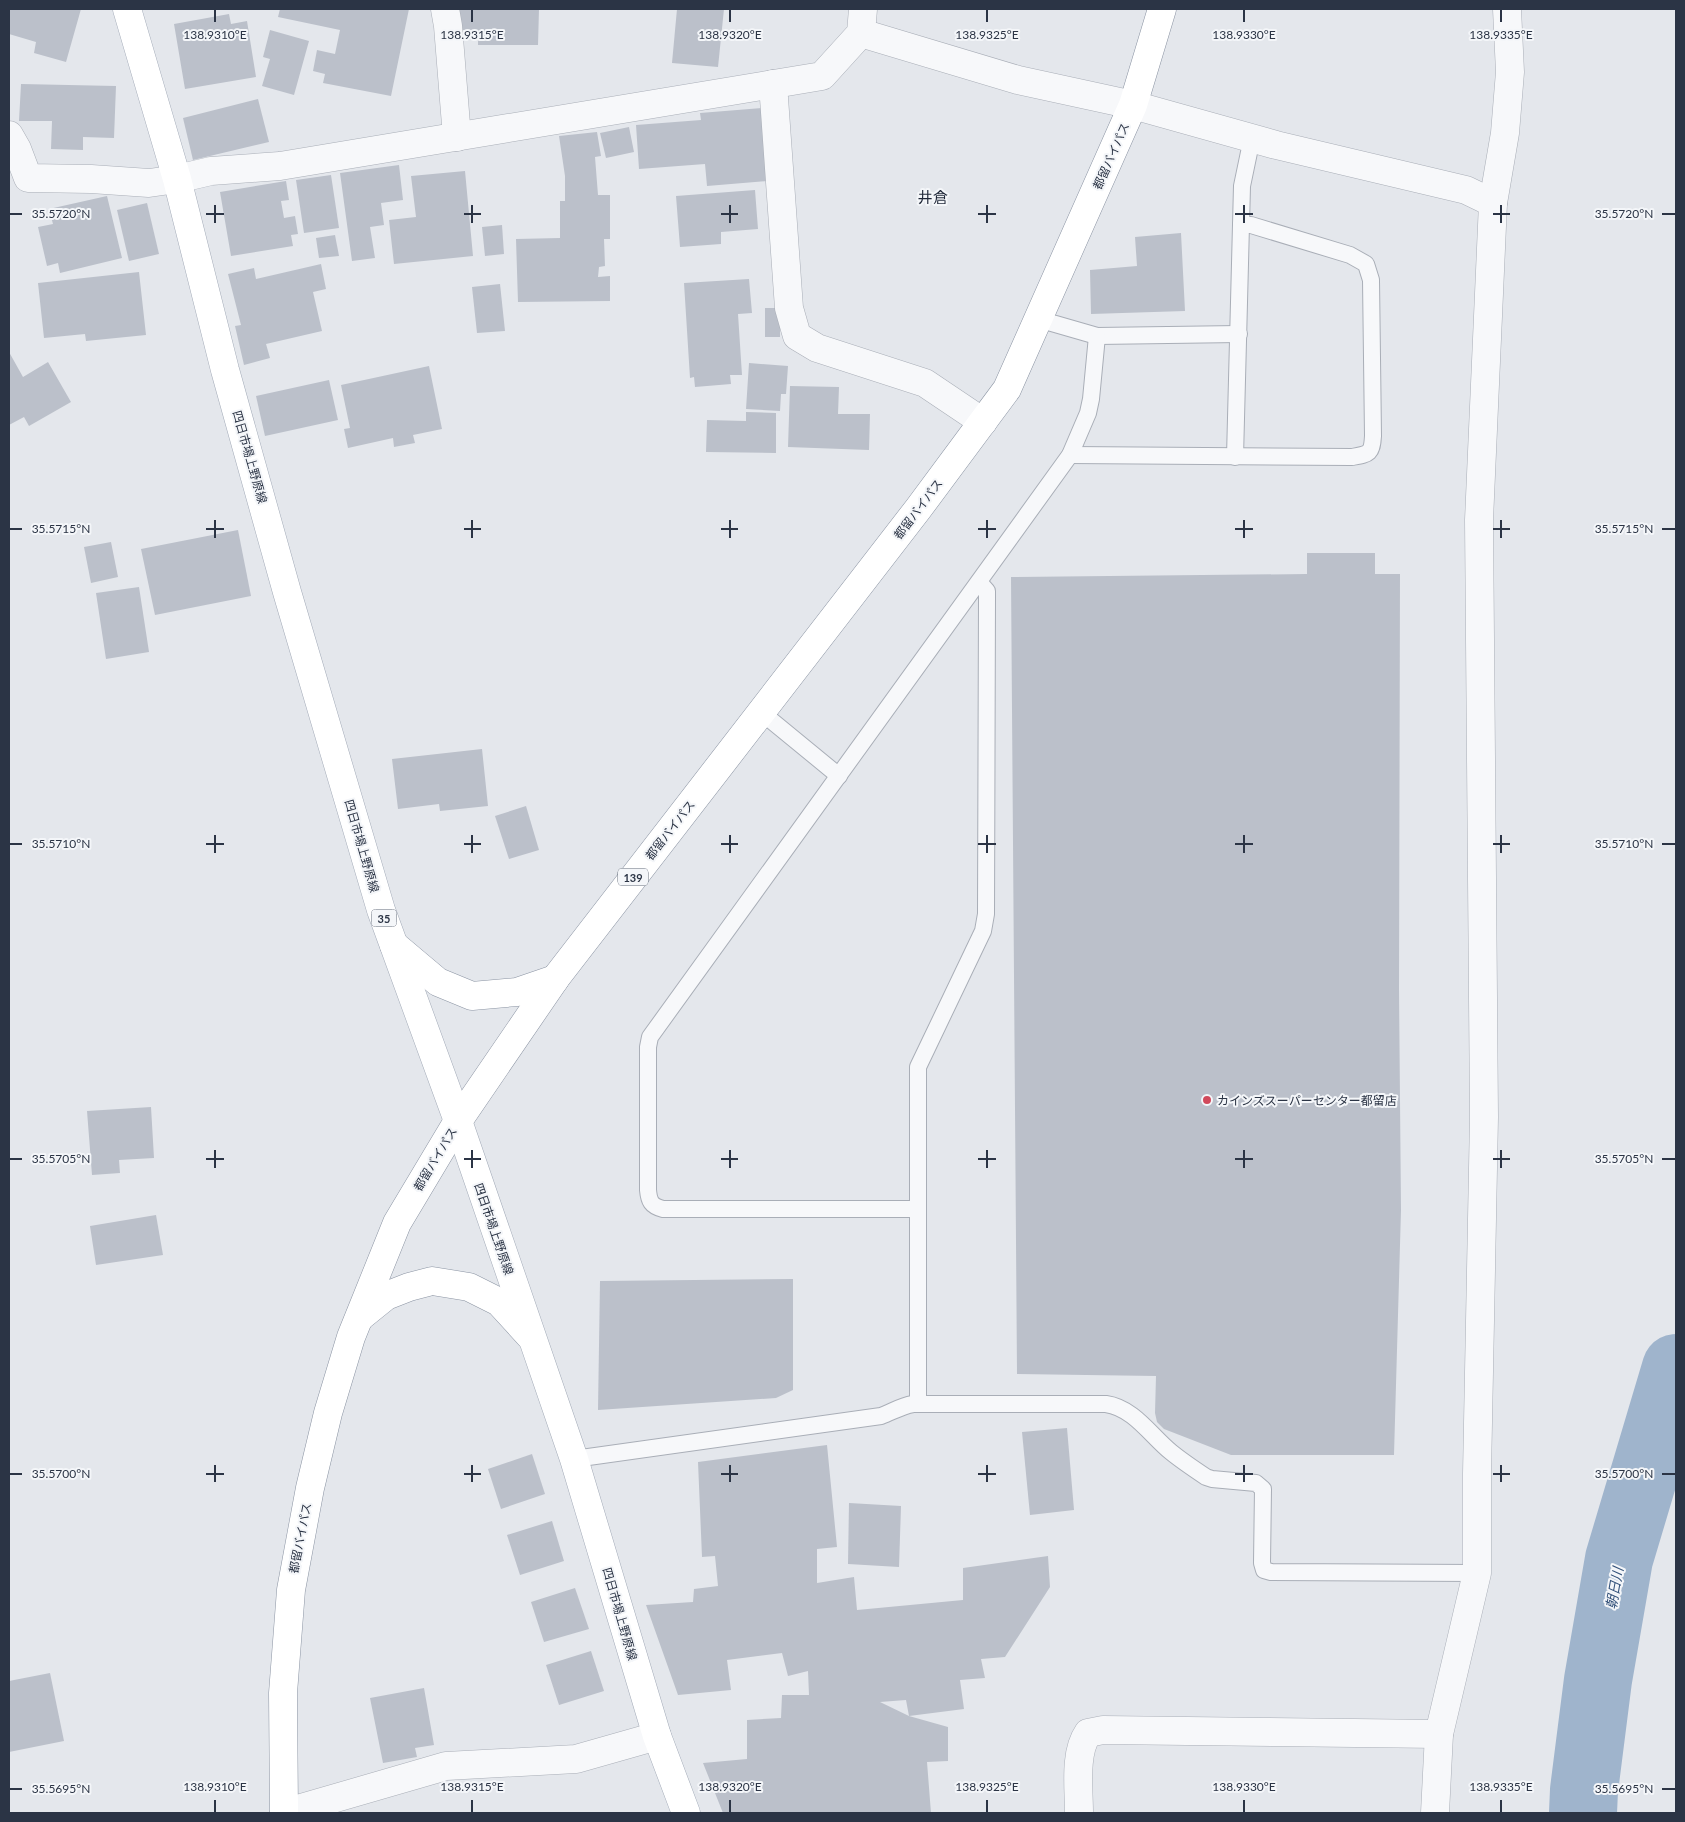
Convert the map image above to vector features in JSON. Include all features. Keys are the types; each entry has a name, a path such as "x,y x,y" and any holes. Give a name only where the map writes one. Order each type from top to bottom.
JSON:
{"main road":[{"name":"四日市場上野原線","path":"127,9 178,179 225,370 282,574 381,910 458,1121 530,1336 574,1459 656,1736 686,1813"},
{"name":"都留バイパス","path":"284,1813 284,1693 291,1590 310,1488 328,1413 351,1337 397,1223 458,1121 555,979 918,510 1007,389 1133,105 1162,9"},
{"path":"394,945 438,982 472,996 517,992 555,979"},
{"path":"359,1318 386,1296 408,1287 432,1281 469,1287 499,1302 530,1336"}],"street":[{"path":"445,9 457,137"},
{"path":"1435,1813 1439,1734 1477,1573 1477,1474 1484,1117 1479,520 1493,203 1504,134 1510,72 1507,9"},
{"path":"9,135 17,149 28,178 91,179 149,183 178,179 211,171 280,166 822,76 862,21 1018,80 1133,105 1252,138 1466,190 1493,203"},
{"path":"773,84 789,308 797,336 817,348 925,383 983,422"},
{"path":"1078,1813 1080,1755 1083,1741 1088,1732 1103,1730 1439,1734"},
{"path":"284,1813 446,1766 576,1759 656,1736"}],"lane":[{"path":"1236,456 1242,186 1252,138"},
{"path":"1070,455 1352,457 1367,455 1370,452 1373,436 1371,280 1366,264 1350,255 1251,225 1241,225"},
{"path":"1038,319 1097,336 1238,334"},
{"path":"918,1208 654,1207 649,1200 648,1041 1070,455 1088,413 1097,336"},
{"path":"918,1404 918,1068 921,1058 983,931 986,914 987,591 979,582"},
{"path":"761,712 839,776"},
{"path":"574,1459 881,1416 905,1405 1106,1404 1115,1406 1127,1413 1171,1452 1206,1477 1260,1485 1263,1489 1262,1563 1264,1570 1271,1572 1477,1573"}],"building":[{"path":"9,9 81,9 66,62 34,53 36,42 9,34"},
{"path":"280,9 409,9 391,96 323,83 325,74 313,71 317,50 335,54 340,30 278,17"},
{"path":"459,9 539,9 538,45 478,45 478,30 459,30"},
{"path":"677,9 724,9 718,67 672,63"},
{"path":"229,14 231,24 247,21 256,77 185,89 174,24"},
{"path":"270,30 309,41 294,95 262,86 270,59 263,57"},
{"path":"21,84 116,86 114,138 83,137 83,150 51,149 52,121 19,121"},
{"path":"258,99 269,142 193,160 183,118"},
{"path":"762,108 767,181 707,186 705,164 639,169 636,125 701,120 700,113"},
{"path":"629,127 634,152 606,158 600,133"},
{"path":"597,132 601,156 595,157 598,195 610,195 610,239 604,239 605,266 599,267 598,277 610,276 610,301 518,302 516,239 560,238 560,201 565,201 565,176 559,136"},
{"path":"399,165 403,200 381,203 384,225 370,227 375,258 352,261 340,173"},
{"path":"465,171 473,256 394,264 389,220 416,217 411,176"},
{"path":"331,175 339,228 304,233 296,180"},
{"path":"286,181 289,200 281,201 284,218 295,216 298,234 291,235 293,246 231,256 220,192"},
{"path":"755,190 758,229 721,232 721,244 680,247 676,196"},
{"path":"107,196 122,258 60,273 58,263 47,266 38,227 53,224 49,209"},
{"path":"147,203 159,254 129,261 117,210"},
{"path":"502,225 504,254 485,256 482,227"},
{"path":"1181,233 1185,311 1091,314 1090,270 1137,266 1135,237"},
{"path":"335,235 339,256 319,258 316,238"},
{"path":"321,264 326,289 313,292 322,331 266,344 270,358 244,365 235,326 241,325 228,274 254,268 256,279"},
{"path":"139,272 146,335 86,341 85,334 44,338 38,283"},
{"path":"749,279 752,313 738,314 742,375 730,375 731,384 695,387 694,377 690,378 684,283"},
{"path":"500,284 505,331 477,333 472,287"},
{"path":"765,308 780,308 780,337 765,337"},
{"path":"9,352 23,377 48,362 71,402 29,426 24,417 9,425"},
{"path":"749,363 788,366 786,394 781,394 780,411 746,409"},
{"path":"429,366 442,429 413,435 415,443 394,447 393,438 348,448 344,429 350,428 341,385"},
{"path":"329,380 338,420 265,436 256,396"},
{"path":"790,386 839,387 838,414 870,414 869,450 788,447"},
{"path":"746,412 776,413 776,453 706,452 707,420 746,421"},
{"path":"238,530 251,596 155,615 141,549"},
{"path":"111,542 118,577 91,583 84,547"},
{"name":"カインズスーパーセンター都留店","path":"1307,553 1375,553 1375,574 1400,574 1399,989 1401,1210 1394,1455 1231,1455 1164,1429 1157,1422 1155,1413 1156,1376 1017,1374 1011,577 1307,574"},
{"path":"139,587 149,652 106,659 96,593"},
{"path":"482,749 488,806 440,811 439,804 398,809 392,759"},
{"path":"526,806 539,850 509,859 495,816"},
{"path":"151,1107 154,1158 119,1160 120,1173 92,1175 87,1111"},
{"path":"156,1215 163,1255 96,1265 90,1226"},
{"path":"793,1279 793,1390 776,1398 598,1410 600,1281"},
{"path":"1067,1428 1074,1510 1030,1515 1022,1432"},
{"path":"827,1445 837,1547 817,1549 817,1583 854,1577 857,1610 963,1600 963,1568 1048,1556 1050,1587 1005,1657 981,1659 985,1678 960,1680 964,1709 909,1716 948,1727 948,1761 927,1762 931,1813 723,1813 703,1763 747,1759 747,1720 781,1718 782,1695 809,1695 808,1671 788,1676 782,1653 727,1660 731,1690 678,1695 646,1605 693,1602 694,1589 718,1586 715,1556 702,1557 698,1462","holes":["906,1700 909,1716 880,1702"]},
{"path":"532,1454 545,1494 501,1509 488,1469"},
{"path":"849,1503 901,1506 899,1567 848,1564"},
{"path":"552,1521 564,1561 520,1575 507,1535"},
{"path":"575,1588 589,1629 544,1642 531,1602"},
{"path":"591,1651 604,1691 559,1705 546,1665"},
{"path":"50,1673 64,1741 9,1752 9,1681"},
{"path":"424,1688 434,1745 415,1748 417,1757 383,1763 370,1698"}],"waterway":[{"name":"朝日川","path":"1583,1813 1584,1790 1598,1680 1619,1559 1676,1368"}],"place":[{"name":"カインズスーパーセンター都留店","path":"1207,1100"}],"district":[{"name":"井倉","path":"933,197"}]}
